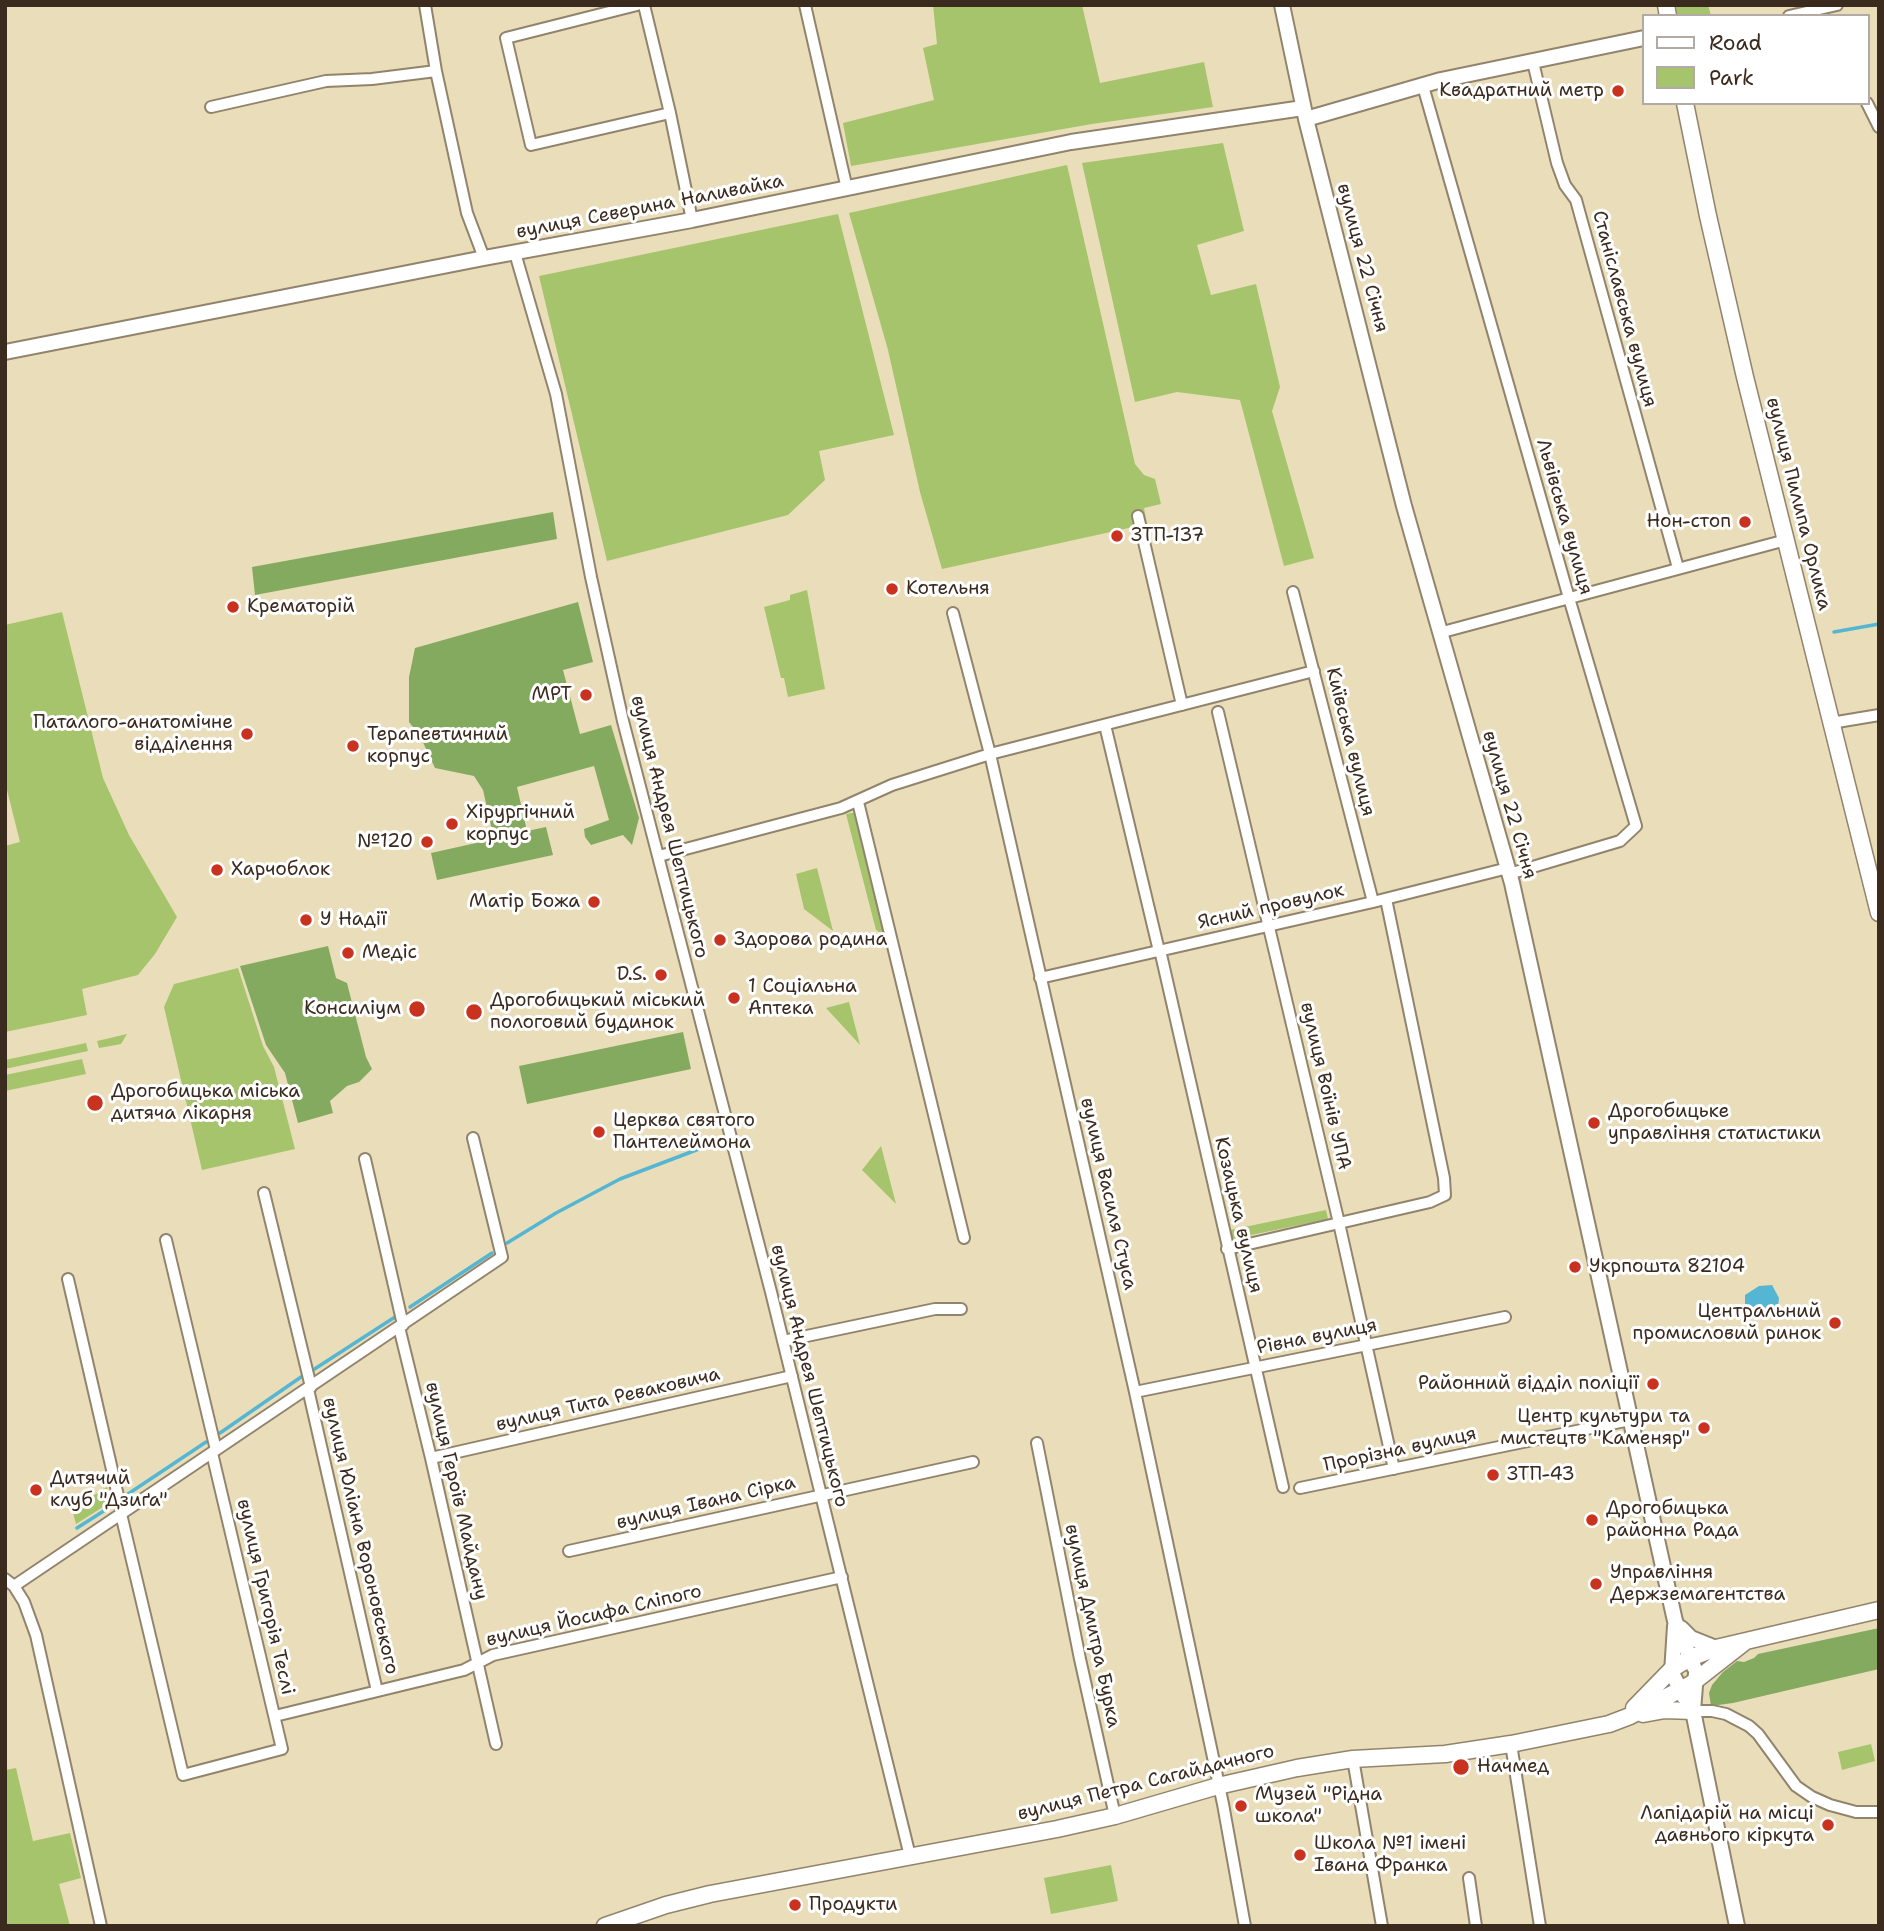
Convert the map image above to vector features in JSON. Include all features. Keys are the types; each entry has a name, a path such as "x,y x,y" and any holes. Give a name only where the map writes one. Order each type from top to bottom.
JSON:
{"main road":[{"name":"вулиця Пилипа Орлика","path":"1685,105 1707,216 1879,913"},
{"path":"1624,1718 1641,1701 1716,1648 1879,1610"},
{"path":"1682,1673 1746,1641"},
{"name":"вулиця Петра Сагайдачного","path":"605,1926 666,1905 710,1894 1057,1829 1297,1768 1353,1759 1419,1757 1511,1744 1665,1710 1693,1711"}],"street":[{"path":"425,5 436,71 467,213 484,258"},
{"path":"637,5 506,38 531,145 670,113"},
{"path":"644,5 692,220"},
{"path":"805,5 847,189"},
{"name":"вулиця 22 Січня","path":"1282,5 1304,114 1404,506 1508,871 1675,1621"},
{"path":"1798,14 1836,5"},
{"name":"вулиця Северина Наливайка","path":"5,352 692,220 1114,134 1304,114 1643,38"},
{"name":"Станіславська вулиця","path":"1533,62 1557,163 1565,185 1576,200 1678,568"},
{"path":"211,107 326,81 384,78 436,71"},
{"name":"Львівська вулиця","path":"1423,86 1636,826 1620,841 1508,871"},
{"path":"1868,105 1879,127"},
{"name":"вулиця Андрея Шептицького","path":"515,253 556,394 623,721 792,1376 910,1856"},
{"path":"1138,516 1182,705"},
{"path":"1439,634 1786,540"},
{"name":"Київська вулиця","path":"1293,592 1373,902"},
{"name":"вулиця Василя Стуса","path":"954,613 990,754 1135,1392 1245,1926"},
{"path":"659,856 858,802 892,785 990,754 1314,671"},
{"name":"вулиця Воїнів УПА","path":"1218,712 1339,1223 1394,1469"},
{"path":"1831,723 1879,715"},
{"name":"Козацька вулиця","path":"1105,725 1160,951 1283,1487"},
{"path":"858,802 964,1238"},
{"name":"Ясний провулок","path":"1040,978 1508,871"},
{"path":"1227,1249 1430,1202 1445,1195 1444,1178 1386,899"},
{"path":"101,1926 36,1636 29,1613 10,1582 214,1452 502,1258 473,1138"},
{"name":"вулиця Героїв Майдану","path":"365,1159 496,1744"},
{"name":"вулиця Юліана Вороновського","path":"264,1193 377,1691"},
{"name":"вулиця Григорія Теслі","path":"121,1513 183,1775 282,1749 166,1240"},
{"path":"68,1279 121,1513"},
{"path":"783,1341 935,1309 961,1309"},
{"name":"Рівна вулиця","path":"1135,1392 1505,1317"},
{"name":"вулиця Тита Реваковича","path":"431,1458 792,1376"},
{"name":"Прорізна вулиця","path":"1300,1488 1630,1420"},
{"name":"вулиця Дмитра Бурка","path":"1037,1443 1080,1659 1115,1816"},
{"name":"вулиця Івана Сірка","path":"569,1551 973,1462"},
{"name":"вулиця Йосифа Сліпого","path":"275,1716 464,1670 493,1655 842,1577"},
{"path":"1675,1621 1691,1638 1716,1648"},
{"path":"1675,1621 1682,1673 1706,1766 1737,1926"},
{"path":"1675,1621 1682,1673"},
{"path":"1693,1711 1726,1714 1749,1726 1759,1734 1796,1786 1812,1797 1856,1812 1879,1812"},
{"path":"1511,1744 1540,1926"},
{"path":"1353,1759 1382,1926"},
{"path":"1469,1878 1476,1926"}],"green space":[{"path":"933,5 1082,5 1100,83 1204,62 1213,107 1092,124 851,166 843,123 934,100 923,48 937,44"},
{"path":"1676,5 1708,5 1710,14 1677,14"},
{"path":"1223,143 1244,231 1197,245 1211,295 1256,284 1280,387 1272,411 1314,558 1284,566 1240,400 1177,392 1135,402 1082,163"},
{"path":"1067,165 1135,464 1144,475 1155,479 1161,504 1144,508 1147,524 942,569 920,492 888,350 849,213"},
{"path":"838,214 894,435 819,451 825,480 788,515 607,561 539,276"},
{"path":"553,512 557,539 255,595 252,567"},
{"path":"807,590 825,689 788,697 764,607 790,600 790,595"},
{"path":"578,602 593,662 563,670 580,734 611,725 639,818 632,845 623,835 591,845 585,837 584,829 609,820 594,766 517,787 527,831 546,827 553,855 437,880 431,853 494,839 483,790 474,776 435,768 420,736 409,722 409,677 415,648"},
{"path":"62,612 103,778 129,835 177,917 155,954 138,975 82,989 87,1015 5,1032 5,846 20,842 5,782 5,625"},
{"path":"856,812 886,936 876,930 846,814"},
{"path":"817,868 833,931 804,909 796,874"},
{"path":"328,946 336,978 347,983 366,1057 372,1069 359,1082 347,1086 330,1101 333,1113 298,1123 285,1073 266,1045 240,966"},
{"path":"238,968 263,1046 274,1067 295,1149 202,1170 164,1007 174,984"},
{"path":"849,1002 860,1045 826,1008"},
{"path":"683,1032 691,1069 527,1104 519,1066"},
{"path":"127,1034 121,1044 99,1048 97,1041"},
{"path":"86,1043 88,1051 5,1069 5,1060"},
{"path":"82,1059 86,1074 5,1091 5,1075"},
{"path":"881,1146 896,1204 862,1170"},
{"path":"1326,1210 1328,1219 1232,1239 1230,1230"},
{"path":"107,1487 111,1502 76,1524 72,1509"},
{"path":"1879,1628 1879,1669 1711,1706 1709,1693 1712,1685 1737,1661 1744,1662 1758,1654"},
{"path":"1871,1744 1875,1761 1842,1770 1838,1752"},
{"path":"16,1768 33,1841 70,1833 81,1878 59,1884 70,1926 5,1926 5,1770"},
{"path":"1111,1865 1118,1901 1051,1914 1044,1878"}],"water":[{"path":"1772,1285 1779,1298 1778,1306 1766,1312 1748,1313 1745,1308 1745,1295 1759,1286"}],"waterway":[{"path":"1834,632 1879,624"},
{"path":"507,1243 620,1179 712,1144"},
{"path":"410,1307 492,1253"},
{"path":"313,1370 395,1317"},
{"path":"220,1433 301,1377"},
{"path":"125,1496 206,1442"},
{"path":"77,1528 110,1507"}],"place":[{"name":"Квадратний метр","path":"1618,91"},
{"name":"Нон-стоп","path":"1745,522"},
{"name":"ЗТП-137","path":"1117,536"},
{"name":"Котельня","path":"892,589"},
{"name":"Крематорій","path":"233,607"},
{"name":"МРТ","path":"586,695"},
{"name":"Паталого-анатомічне відділення","path":"247,734"},
{"name":"Терапевтичний корпус","path":"353,746"},
{"name":"Хірургічний корпус","path":"452,824"},
{"name":"№120","path":"427,842"},
{"name":"Харчоблок","path":"217,870"},
{"name":"Матір Божа","path":"594,902"},
{"name":"У Надії","path":"306,920"},
{"name":"Здорова родина","path":"720,940"},
{"name":"Медіс","path":"348,953"},
{"name":"D.S.","path":"661,975"},
{"name":"1 Соціальна Аптека","path":"734,998"},
{"name":"Консиліум","path":"417,1009"},
{"name":"Дрогобицький міський пологовий будинок","path":"474,1012"},
{"name":"Дрогобицька міська дитяча лікарня","path":"95,1103"},
{"name":"Дрогобицьке управління статистики","path":"1594,1123"},
{"name":"Церква святого Пантелеймона","path":"599,1132"},
{"name":"Укрпошта 82104","path":"1575,1267"},
{"name":"Центральний промисловий ринок","path":"1835,1323"},
{"name":"Районний відділ поліції","path":"1653,1384"},
{"name":"Центр культури та мистецтв \"Каменяр\"","path":"1704,1428"},
{"name":"ЗТП-43","path":"1493,1475"},
{"name":"Дитячий клуб \"Дзиґа\"","path":"36,1490"},
{"name":"Дрогобицька районна Рада","path":"1592,1520"},
{"name":"Управління Держземагентства","path":"1596,1584"},
{"name":"Начмед","path":"1461,1767"},
{"name":"Музей \"Рідна школа\"","path":"1241,1806"},
{"name":"Лапідарій на місці давнього кіркута","path":"1828,1825"},
{"name":"Школа №1 імені Івана Франка","path":"1300,1855"},
{"name":"Продукти","path":"795,1905"}]}
